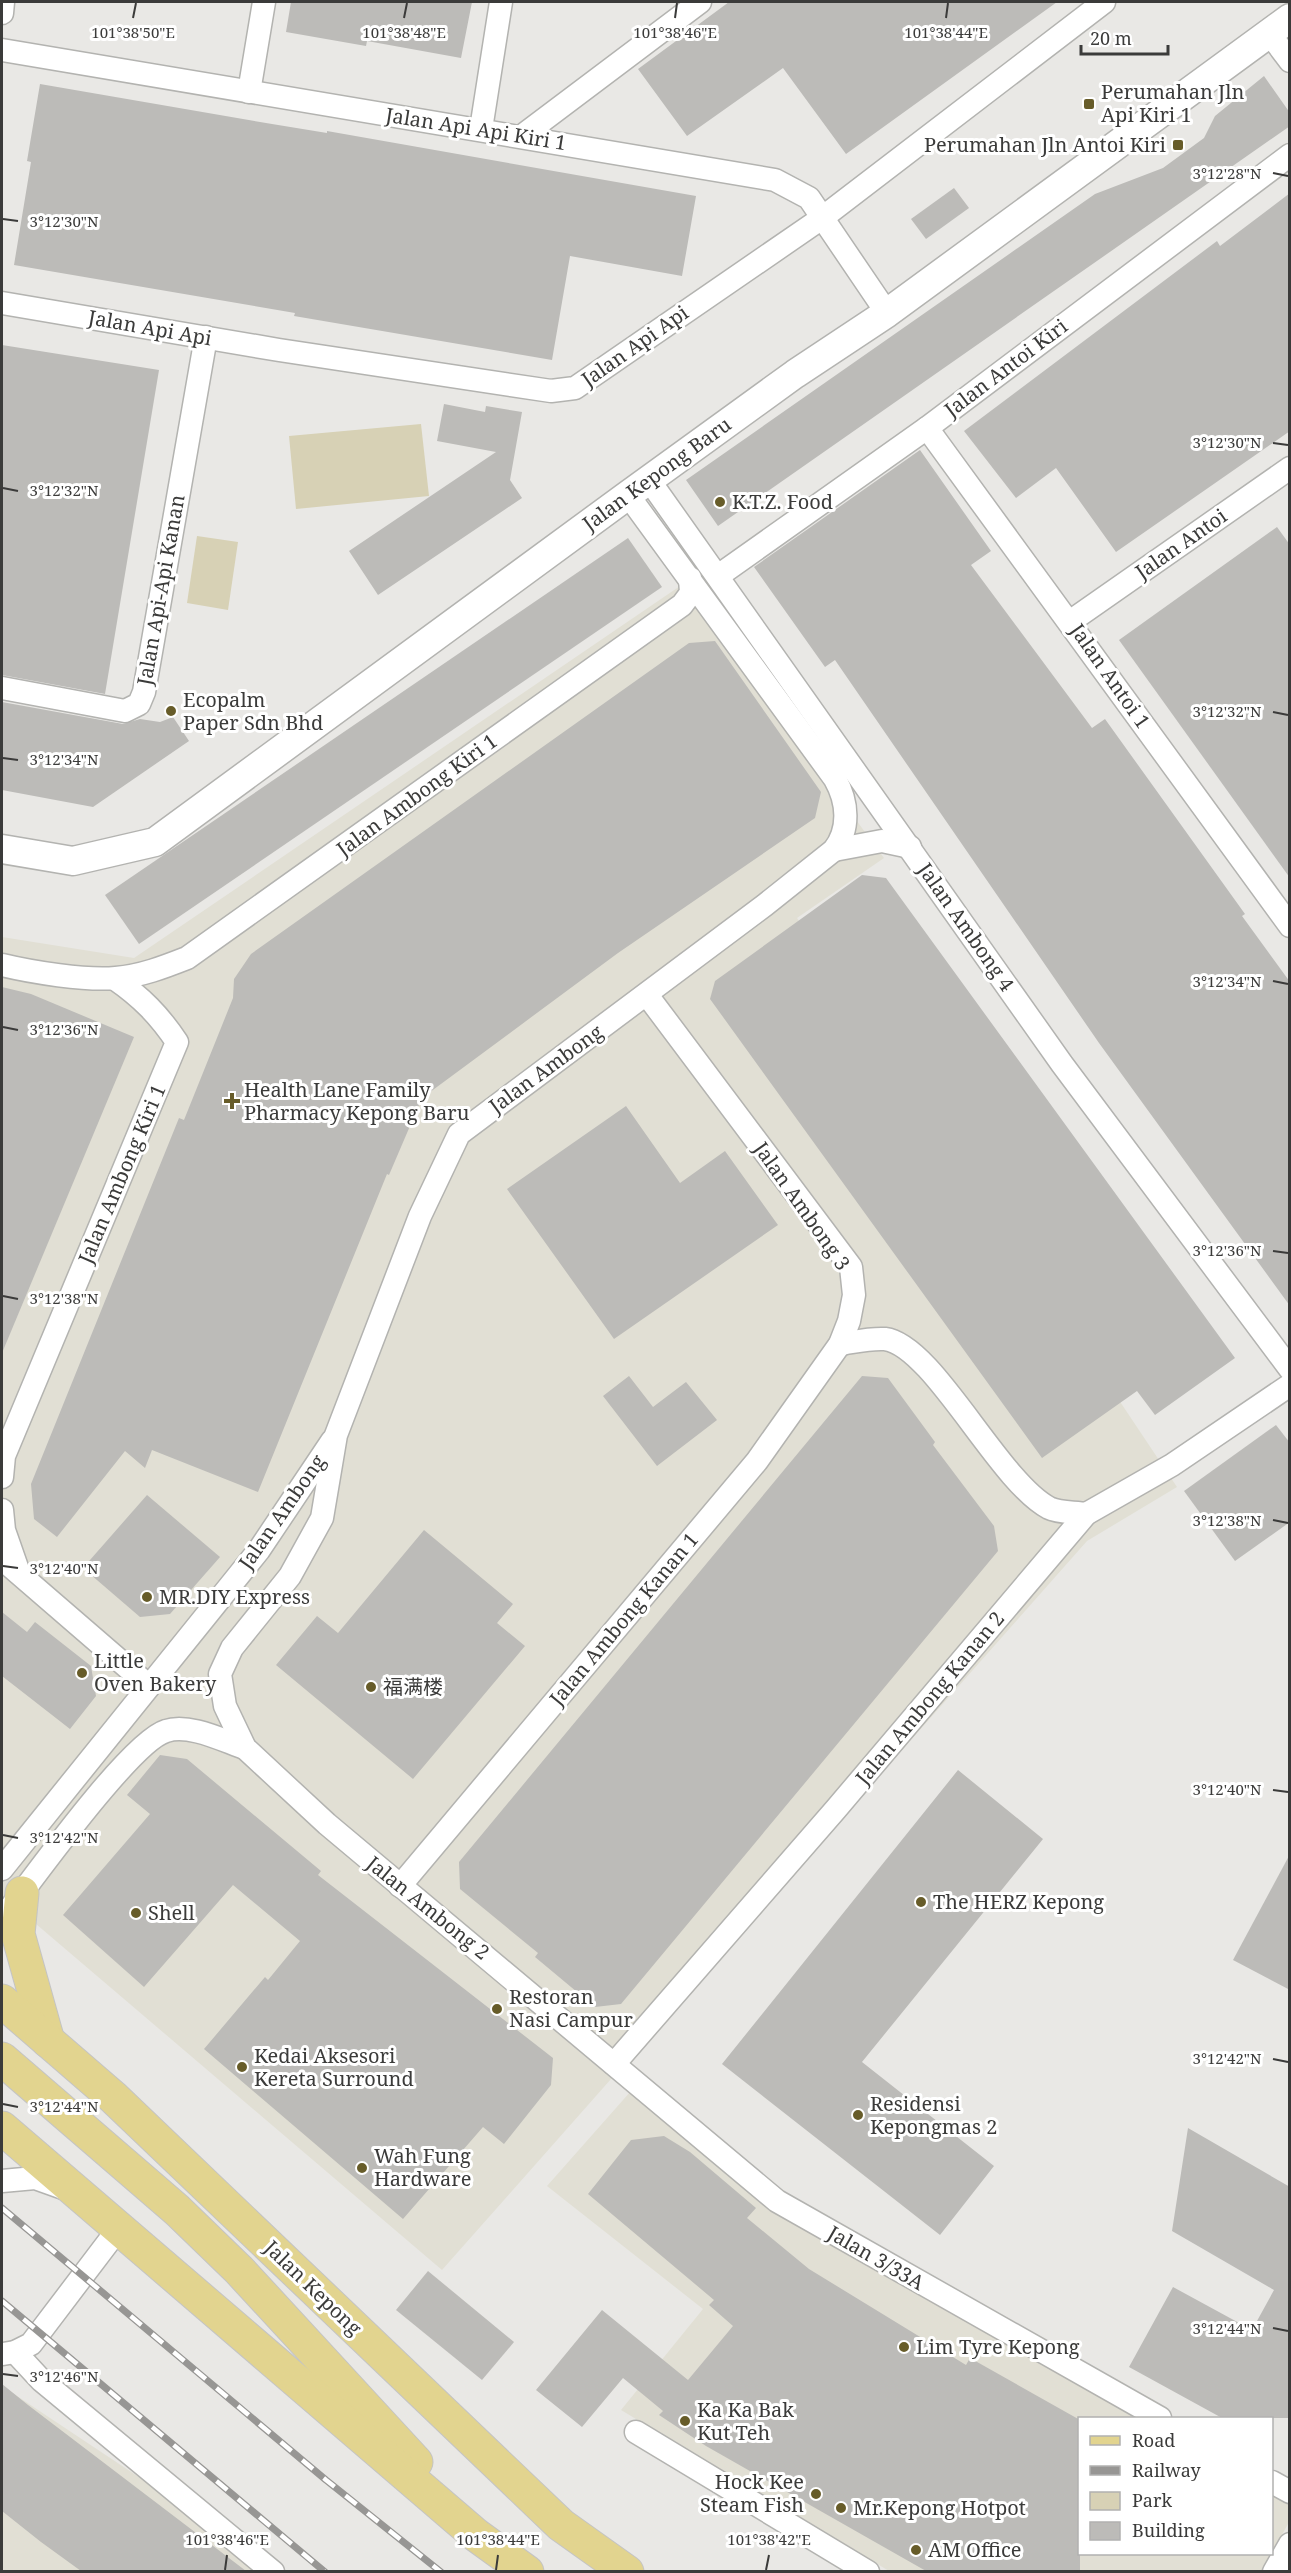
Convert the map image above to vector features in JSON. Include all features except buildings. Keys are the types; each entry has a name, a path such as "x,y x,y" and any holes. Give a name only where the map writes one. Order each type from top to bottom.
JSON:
{"main road":[{"path":"12,1881 18,1934 48,2041"},
{"name":"Jalan Kepong","path":"2,2001 154,2135 561,2525 627,2571"},
{"path":"2,2059 177,2210 239,2270 392,2433 476,2535"},
{"path":"2,2128 476,2535 527,2571"}],"street":[{"path":"2,13 3,2"},
{"path":"249,92 264,2"},
{"path":"481,129 501,2"},
{"path":"522,136 700,2"},
{"name":"Jalan Api Api","path":"2,303 551,391 575,388 822,218 1104,2"},
{"path":"1279,25 1290,61"},
{"name":"Jalan Kepong Baru","path":"4,851 73,861 155,842 638,487 795,374 886,313 1279,25"},
{"name":"Jalan Api Api Kiri 1","path":"2,50 776,180 809,198 886,313"},
{"name":"Jalan Antoi Kiri","path":"718,576 927,428 1290,155"},
{"name":"Jalan Api-Api Kanan","path":"2,688 125,711 139,704 144,692 206,337"},
{"name":"Jalan Antoi 1","path":"927,428 1014,548 1071,621 1290,926"},
{"name":"Jalan Antoi","path":"1071,621 1287,476"},
{"path":"638,487 690,578 843,792 846,812 841,840 834,850"},
{"name":"Jalan Ambong 4","path":"638,487 718,576 1289,1383"},
{"name":"Jalan Ambong Kiri 1","path":"2,965 30,971 115,979 152,972 187,958 682,605 692,593 690,578"},
{"path":"834,850 882,841 910,847"},
{"name":"Jalan Ambong","path":"245,1749 225,1706 220,1674 232,1648 290,1576 322,1518 336,1435 420,1216 459,1134 647,995 834,850"},
{"name":"Jalan Ambong Kiri 1","path":"2,1464 177,1041 160,1017 139,996 115,979"},
{"name":"Jalan Ambong 3","path":"647,995 851,1267 854,1295 849,1321 840,1344"},
{"path":"840,1344 886,1339 905,1346 931,1373 1028,1494 1052,1510 1086,1514"},
{"name":"Jalan Ambong Kanan 1","path":"400,1886 757,1461 840,1344"},
{"name":"Jalan Ambong Kanan 2","path":"614,2064 836,1809 1086,1514 1172,1465 1289,1383"},
{"name":"Jalan Ambong","path":"2,1919 12,1881 149,1686 259,1550 336,1435"},
{"path":"2,1510 4,1530 20,1575"},
{"path":"2,1559 149,1686"},
{"name":"Jalan Ambong","path":"12,1881 98,1797 144,1743 167,1730 189,1731 245,1749"},
{"name":"Jalan Ambong 2","path":"245,1749 400,1886 614,2064"},
{"name":"Jalan 3/33A","path":"614,2064 777,2201 1158,2417"},
{"path":"2,2181 35,2178 83,2198"},
{"path":"119,2228 31,2344 8,2353 273,2571"},
{"path":"636,2432 868,2571"},
{"path":"1273,2483 1290,2492"},
{"path":"1274,2571 1290,2544"}],"shaded area":[{"path":"683,584 884,858 797,918 1177,1487 1087,1541 442,2270 2,1895 2,937 134,958"},
{"path":"631,2091 770,2209 1137,2417 1078,2417 1078,2555 1270,2555 1262,2571 889,2571 621,2410 703,2309 547,2186"},
{"path":"2,2386 280,2571 2,2571"},
{"path":"1273,2495 1289,2504 1289,2522 1273,2551"}],"green space":[{"path":"421,424 429,496 296,509 289,436"},
{"path":"197,536 238,542 228,610 187,603"}],"railway":[{"path":"2,2208 326,2480 441,2572"},
{"path":"2,2301 325,2572"}],"place":[{"name":"Perumahan Jln Api Kiri 1","path":"1089,104"},
{"name":"Perumahan Jln Antoi Kiri","path":"1178,145"},
{"name":"K.T.Z. Food","path":"720,502"},
{"name":"Ecopalm Paper Sdn Bhd","path":"171,711"},
{"name":"Health Lane Family Pharmacy Kepong Baru","path":"232,1101"},
{"name":"MR.DIY Express","path":"147,1597"},
{"name":"Little Oven Bakery","path":"82,1673"},
{"name":"福满楼","path":"371,1687"},
{"name":"The HERZ Kepong","path":"921,1902"},
{"name":"Shell","path":"136,1913"},
{"name":"Restoran Nasi Campur","path":"497,2009"},
{"name":"Kedai Aksesori Kereta Surround","path":"242,2067"},
{"name":"Residensi Kepongmas 2","path":"858,2115"},
{"name":"Wah Fung Hardware","path":"362,2168"},
{"name":"Lim Tyre Kepong","path":"904,2347"},
{"name":"Ka Ka Bak Kut Teh","path":"685,2421"},
{"name":"Hock Kee Steam Fish","path":"816,2494"},
{"name":"Mr.Kepong Hotpot","path":"841,2508"},
{"name":"AM Office","path":"916,2550"}]}
